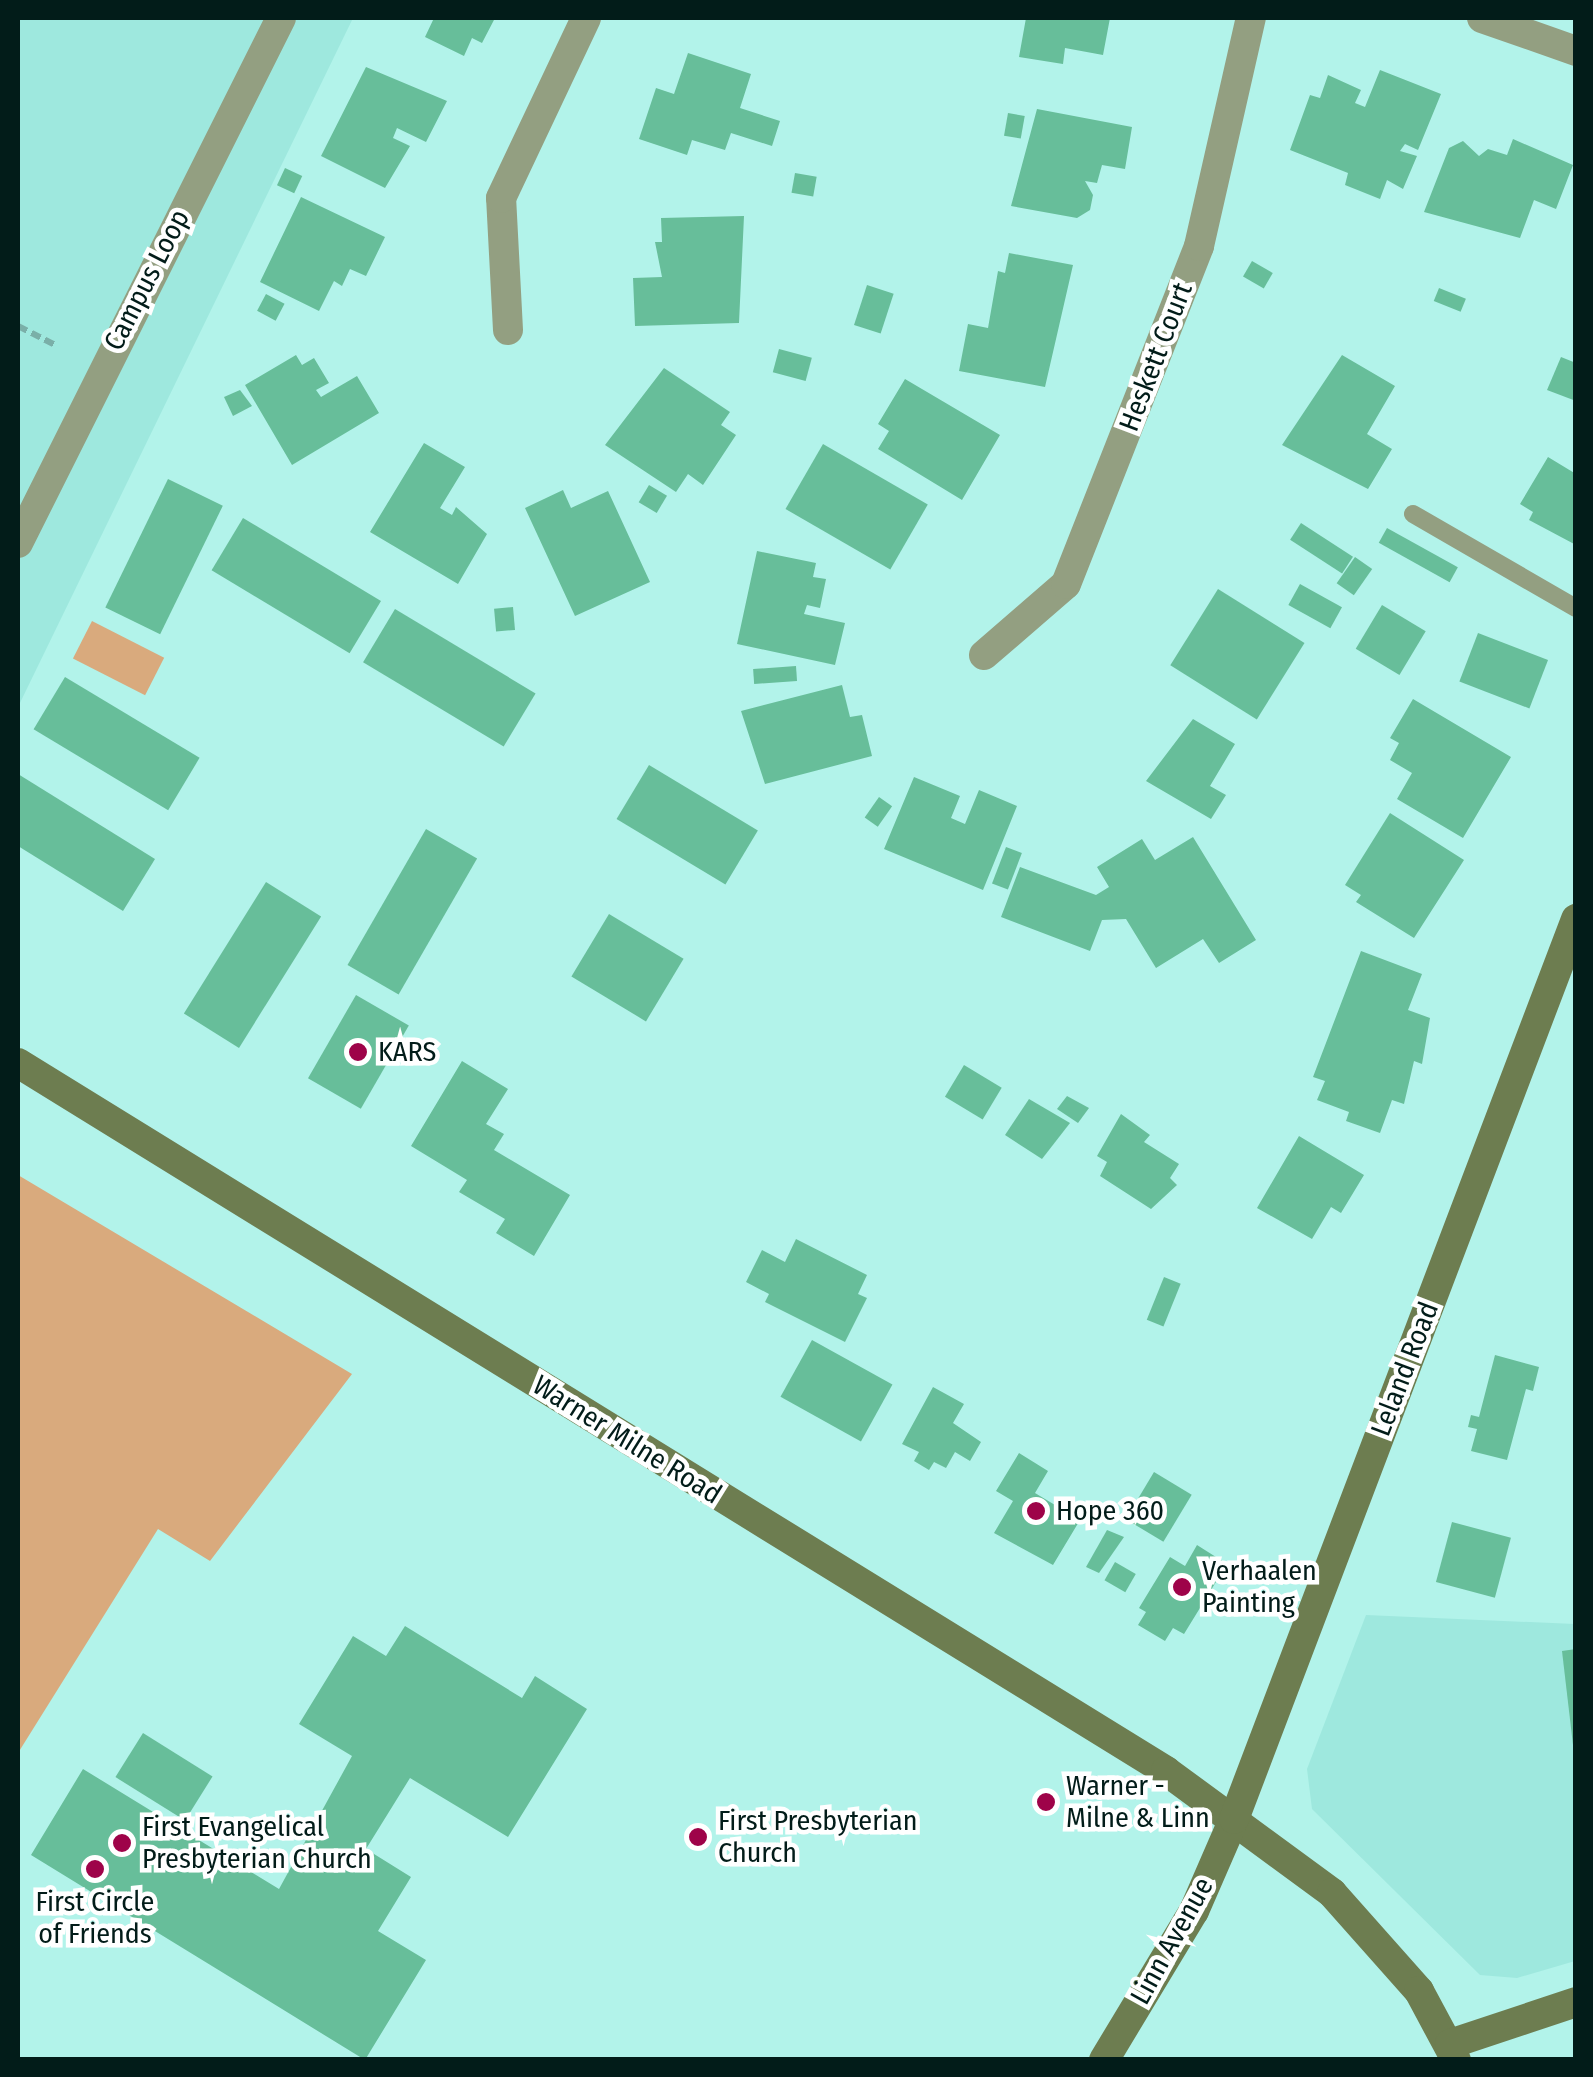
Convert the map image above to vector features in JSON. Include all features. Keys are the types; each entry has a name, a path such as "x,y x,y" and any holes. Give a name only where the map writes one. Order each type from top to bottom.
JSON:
{"main road":[{"name":"Leland Road","path":"1234,1819 1576,919"},
{"name":"Warner Milne Road","path":"18,1063 1234,1819 1332,1894 1378,1940 1453,2052"},
{"name":"Linn Avenue","path":"1104,2060 1194,1911 1234,1819"},
{"path":"1453,2052 1576,2002"}],"street":[{"name":"Campus Loop","path":"18,543 281,18"},
{"path":"508,330 500,198 586,18"},
{"name":"Heskett Court","path":"984,655 1066,584 1199,246 1251,18"},
{"path":"1482,18 1576,50"}],"lane":[{"path":"1413,514 1576,608"}],"path":[{"path":"18,326 58,346"}],"shaded area":[{"path":"18,18 353,18 18,707"},
{"path":"92,621 164,658 145,695 73,658"},
{"path":"18,1175 352,1374 210,1561 158,1529 18,1753"},
{"path":"1366,1615 1575,1624 1575,1961 1517,1978 1480,1975 1312,1809 1307,1769"}],"building":[{"path":"434,18 495,18 482,43 472,38 464,56 425,37"},
{"path":"1026,18 1110,18 1103,55 1065,48 1063,64 1019,57"},
{"path":"688,53 751,74 740,108 780,121 772,146 731,133 725,150 692,140 687,155 639,139 656,88 674,94"},
{"path":"366,67 447,101 426,142 397,128 393,138 410,146 385,188 321,156"},
{"path":"1380,70 1441,94 1418,150 1405,144 1400,151 1417,156 1403,189 1387,180 1380,199 1345,185 1348,173 1290,150 1310,95 1320,98 1328,75 1361,90 1355,103 1365,107"},
{"path":"1037,109 1132,127 1125,169 1102,165 1097,183 1085,181 1093,195 1090,210 1077,218 1011,206"},
{"path":"1008,113 1025,116 1021,139 1004,136"},
{"path":"1513,139 1573,165 1556,209 1534,200 1520,238 1424,212 1449,148 1463,141 1479,156 1488,149 1507,155"},
{"path":"285,168 302,176 294,193 277,185"},
{"path":"795,173 817,177 813,197 792,193"},
{"path":"301,197 385,237 366,276 350,269 342,286 334,281 319,311 260,282"},
{"path":"744,216 739,323 635,326 633,278 662,277 655,242 662,242 661,218"},
{"path":"1009,253 1073,265 1045,387 959,371 968,324 988,328 998,271 1005,273"},
{"path":"1252,261 1273,273 1264,289 1243,277"},
{"path":"867,285 894,294 881,334 854,325"},
{"path":"1439,288 1466,299 1461,312 1434,301"},
{"path":"266,294 285,304 276,321 257,311"},
{"path":"779,349 812,358 806,381 773,372"},
{"path":"296,355 302,365 314,358 329,383 316,390 321,397 357,376 379,413 292,465 245,385"},
{"path":"1342,355 1395,386 1367,434 1392,449 1368,489 1282,445"},
{"path":"1561,357 1576,363 1576,401 1547,390"},
{"path":"664,368 730,412 721,425 736,435 703,485 688,474 676,492 605,445"},
{"path":"905,379 1000,435 962,500 878,449 889,431 878,424"},
{"path":"240,390 252,406 233,416 224,397"},
{"path":"424,443 465,467 440,508 452,515 456,507 487,534 458,584 370,532"},
{"path":"823,444 928,505 890,569 786,509"},
{"path":"1548,457 1576,474 1576,545 1529,520 1533,512 1520,504"},
{"path":"168,479 223,506 160,634 105,608"},
{"path":"649,485 667,496 657,513 639,502"},
{"path":"563,490 571,508 608,491 650,582 575,616 525,508"},
{"path":"243,518 381,601 350,653 212,570"},
{"path":"1301,523 1353,557 1342,574 1290,540"},
{"path":"1387,528 1458,567 1450,582 1379,543"},
{"path":"757,551 816,563 813,577 826,579 820,608 807,605 804,614 845,623 835,665 737,644"},
{"path":"1355,557 1372,569 1354,595 1337,583"},
{"path":"1300,584 1342,607 1330,628 1288,605"},
{"path":"1218,589 1305,643 1257,719 1170,665"},
{"path":"1382,605 1426,631 1399,675 1356,649"},
{"path":"513,607 515,630 496,632 494,609"},
{"path":"395,609 536,693 504,747 363,662"},
{"path":"1478,633 1548,660 1529,708 1459,682"},
{"path":"796,666 797,681 754,684 753,669"},
{"path":"65,677 200,758 168,810 34,729"},
{"path":"842,685 850,717 862,715 872,756 765,784 741,711"},
{"path":"1413,699 1511,757 1463,838 1397,799 1412,773 1390,760 1399,743 1390,738"},
{"path":"1193,719 1235,744 1210,786 1226,795 1211,819 1146,781"},
{"path":"649,765 758,830 725,884 617,819"},
{"path":"18,774 155,859 123,911 18,846"},
{"path":"914,777 960,796 951,818 965,824 979,790 1017,806 983,890 884,849"},
{"path":"879,797 892,806 878,827 865,817"},
{"path":"1390,813 1464,860 1414,938 1356,902 1361,895 1345,885"},
{"path":"426,829 477,858 399,994 348,965"},
{"path":"1193,837 1256,940 1219,963 1203,939 1156,968 1126,919 1102,920 1090,951 1001,917 1020,867 1096,895 1109,887 1097,867 1142,839 1155,860"},
{"path":"1006,847 1022,853 1008,890 992,883"},
{"path":"266,882 321,916 239,1048 184,1013"},
{"path":"609,914 684,959 646,1021 571,977"},
{"path":"1361,951 1422,974 1408,1010 1430,1018 1422,1064 1414,1061 1404,1104 1392,1100 1380,1133 1346,1121 1349,1112 1317,1100 1325,1081 1313,1077"},
{"name":"KARS","path":"356,995 409,1026 361,1109 308,1078"},
{"path":"462,1061 508,1089 486,1124 504,1134 494,1150 570,1195 534,1256 496,1233 505,1219 459,1192 467,1180 411,1146"},
{"path":"964,1065 1002,1088 983,1119 945,1097"},
{"path":"1067,1096 1089,1108 1078,1123 1057,1109"},
{"path":"1029,1099 1070,1123 1042,1159 1005,1135"},
{"path":"1121,1114 1150,1135 1144,1142 1179,1164 1170,1178 1177,1185 1151,1209 1100,1176 1107,1162 1097,1156"},
{"path":"1299,1136 1364,1175 1341,1213 1331,1207 1312,1239 1257,1208"},
{"path":"796,1239 867,1275 858,1294 867,1298 845,1342 765,1302 769,1294 746,1282 762,1250 785,1262"},
{"path":"1164,1277 1181,1284 1163,1326 1147,1320"},
{"path":"812,1340 892,1385 861,1441 780,1397"},
{"path":"1495,1355 1539,1367 1533,1391 1526,1389 1507,1460 1471,1451 1477,1429 1468,1427 1471,1415 1479,1417"},
{"path":"933,1387 964,1404 953,1423 981,1442 970,1461 955,1452 946,1468 934,1462 929,1470 914,1461 919,1452 902,1444"},
{"name":"Hope 360","path":"1019,1453 1048,1471 1035,1493 1080,1520 1053,1565 994,1533 1013,1501 996,1491"},
{"path":"1154,1472 1192,1495 1163,1542 1126,1519"},
{"path":"1452,1522 1511,1538 1495,1598 1436,1582"},
{"path":"1107,1530 1124,1537 1099,1573 1086,1567"},
{"name":"Verhaalen Painting","path":"1197,1545 1227,1564 1184,1634 1173,1628 1165,1641 1138,1625 1146,1612 1139,1608 1170,1557 1185,1566"},
{"path":"1115,1562 1136,1574 1125,1592 1104,1580"},
{"name":"First Evangelical Presbyterian Church","path":"405,1626 522,1698 535,1676 587,1709 508,1837 410,1778 366,1849 411,1877 378,1931 426,1960 365,2060 31,1855 83,1769 279,1889 352,1756 299,1724 353,1636 386,1656"},
{"path":"1576,1649 1576,1745 1573,1745 1562,1651"},
{"path":"143,1733 213,1776 185,1821 115,1777"}],"place":[{"name":"KARS","path":"358,1052"},
{"name":"Hope 360","path":"1036,1511"},
{"name":"Verhaalen Painting","path":"1182,1587"},
{"name":"Warner - Milne & Linn","path":"1046,1802"},
{"name":"First Presbyterian Church","path":"698,1837"},
{"name":"First Evangelical Presbyterian Church","path":"122,1843"},
{"name":"First Circle of Friends","path":"95,1869"}]}
